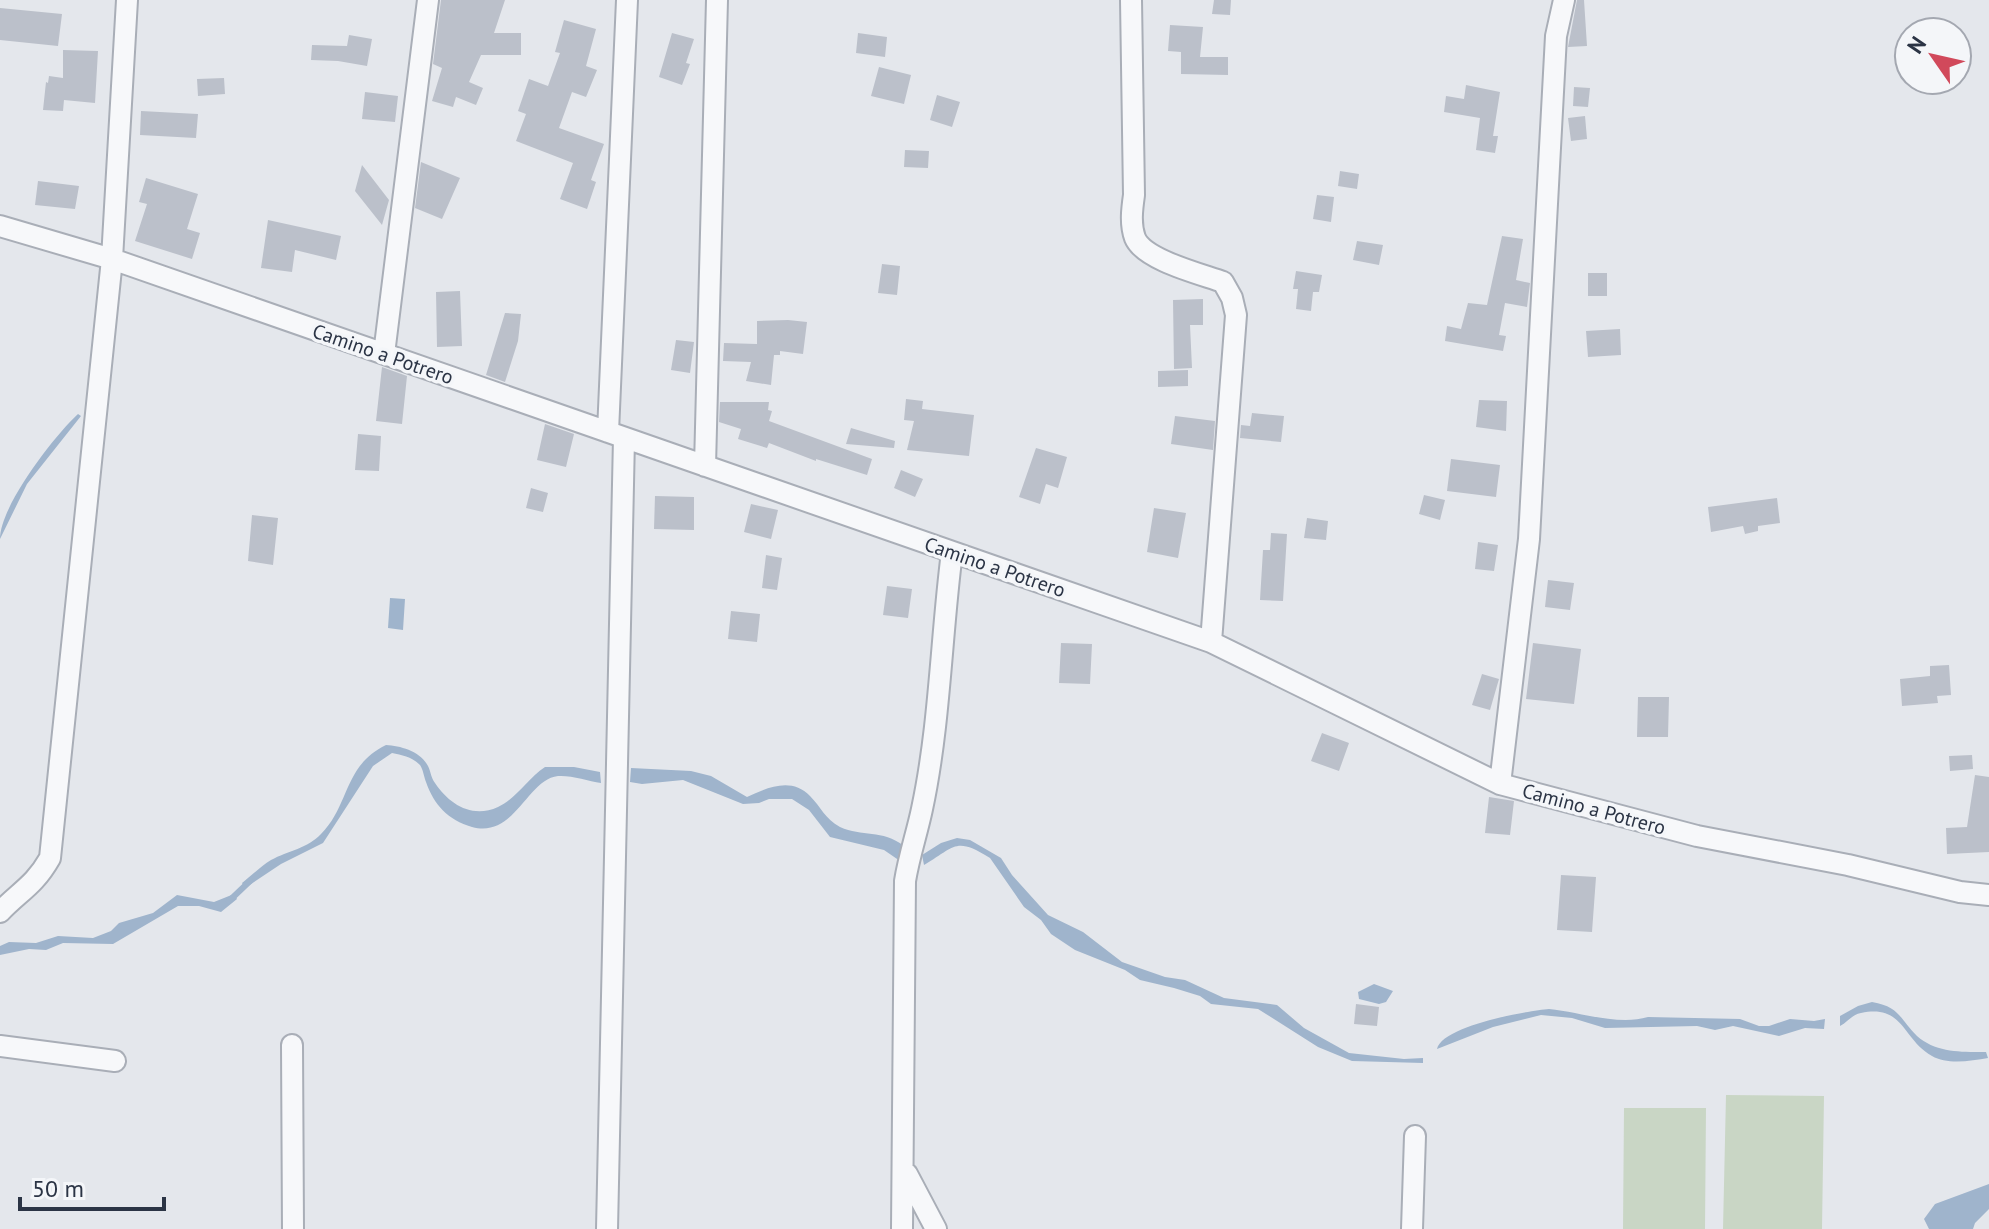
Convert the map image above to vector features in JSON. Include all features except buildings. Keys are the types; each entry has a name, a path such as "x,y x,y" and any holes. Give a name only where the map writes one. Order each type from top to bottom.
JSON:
{"street":[{"path":"0,912 25,892 50,858 112,259 127,0"},
{"path":"384,354 428,0"},
{"path":"607,1229 616,435 627,0"},
{"path":"705,466 717,0"},
{"path":"1131,0 1134,195 1131,219 1136,241 1153,256 1223,282 1232,298 1236,315 1211,642"},
{"path":"1500,784 1529,539 1556,36 1564,0"},
{"name":"Camino a Potrero","path":"0,226 112,259 1211,642 1500,784 1697,836 1848,865 1960,892 1989,895"},
{"path":"902,1229 905,881 909,851 922,810 932,743 952,552"},
{"path":"292,1045 293,1229"},
{"path":"0,1046 115,1061"},
{"path":"1412,1229 1415,1136"},
{"path":"902,1163 916,1197 936,1229"}],"green space":[{"path":"1726,1095 1824,1096 1822,1229 1723,1229"},
{"path":"1624,1108 1706,1108 1705,1229 1623,1229"}],"water":[{"path":"78,414 81,416 27,484 0,539 2,525 18,491 56,438"},
{"path":"390,598 405,599 403,630 388,628"},
{"path":"386,745 415,753 425,761 441,791 454,803 470,810 488,810 505,803 545,767 574,767 600,772 601,783 558,776 538,787 499,825 472,827 449,816 438,804 420,765 410,758 392,753 373,766 323,843 281,864 245,888 242,883 267,862 304,846 321,834 362,764"},
{"path":"631,768 691,771 711,776 747,797 771,787 796,787 810,796 840,827 888,837 904,846 900,861 884,850 830,837 809,810 792,799 743,804 683,780 642,784 630,782"},
{"path":"957,838 970,840 1001,858 1048,915 1083,932 1122,962 1165,977 1185,980 1224,998 1277,1005 1304,1028 1349,1053 1423,1058 1423,1063 1352,1061 1318,1047 1258,1009 1211,1004 1200,996 1140,980 1125,970 1075,950 1051,934 1041,920 1024,907 990,858 978,851 956,846 924,865 922,855 941,843"},
{"path":"234,894 237,899 221,912 199,906 178,906 113,944 63,943 46,950 29,949 0,955 0,946 9,942 36,943 58,936 93,938 111,931 119,923 153,913 177,895 214,902"},
{"path":"1374,984 1393,991 1386,1002 1379,1004 1359,999 1358,992"},
{"path":"1872,1002 1894,1010 1917,1036 1932,1046 1986,1052 1988,1058 1959,1062 1938,1059 1922,1049 1894,1018 1886,1014 1861,1013 1840,1026 1840,1016"},
{"path":"1549,1009 1624,1020 1648,1017 1740,1019 1759,1026 1790,1019 1825,1019 1824,1029 1805,1028 1779,1036 1733,1026 1715,1030 1697,1026 1605,1028 1572,1018 1541,1015 1493,1027 1437,1049 1453,1033 1469,1027 1505,1016"},
{"path":"1989,1184 1989,1209 1973,1229 1929,1229 1924,1219 1935,1204"}],"waterway":[{"path":"229,901 250,881"}]}
